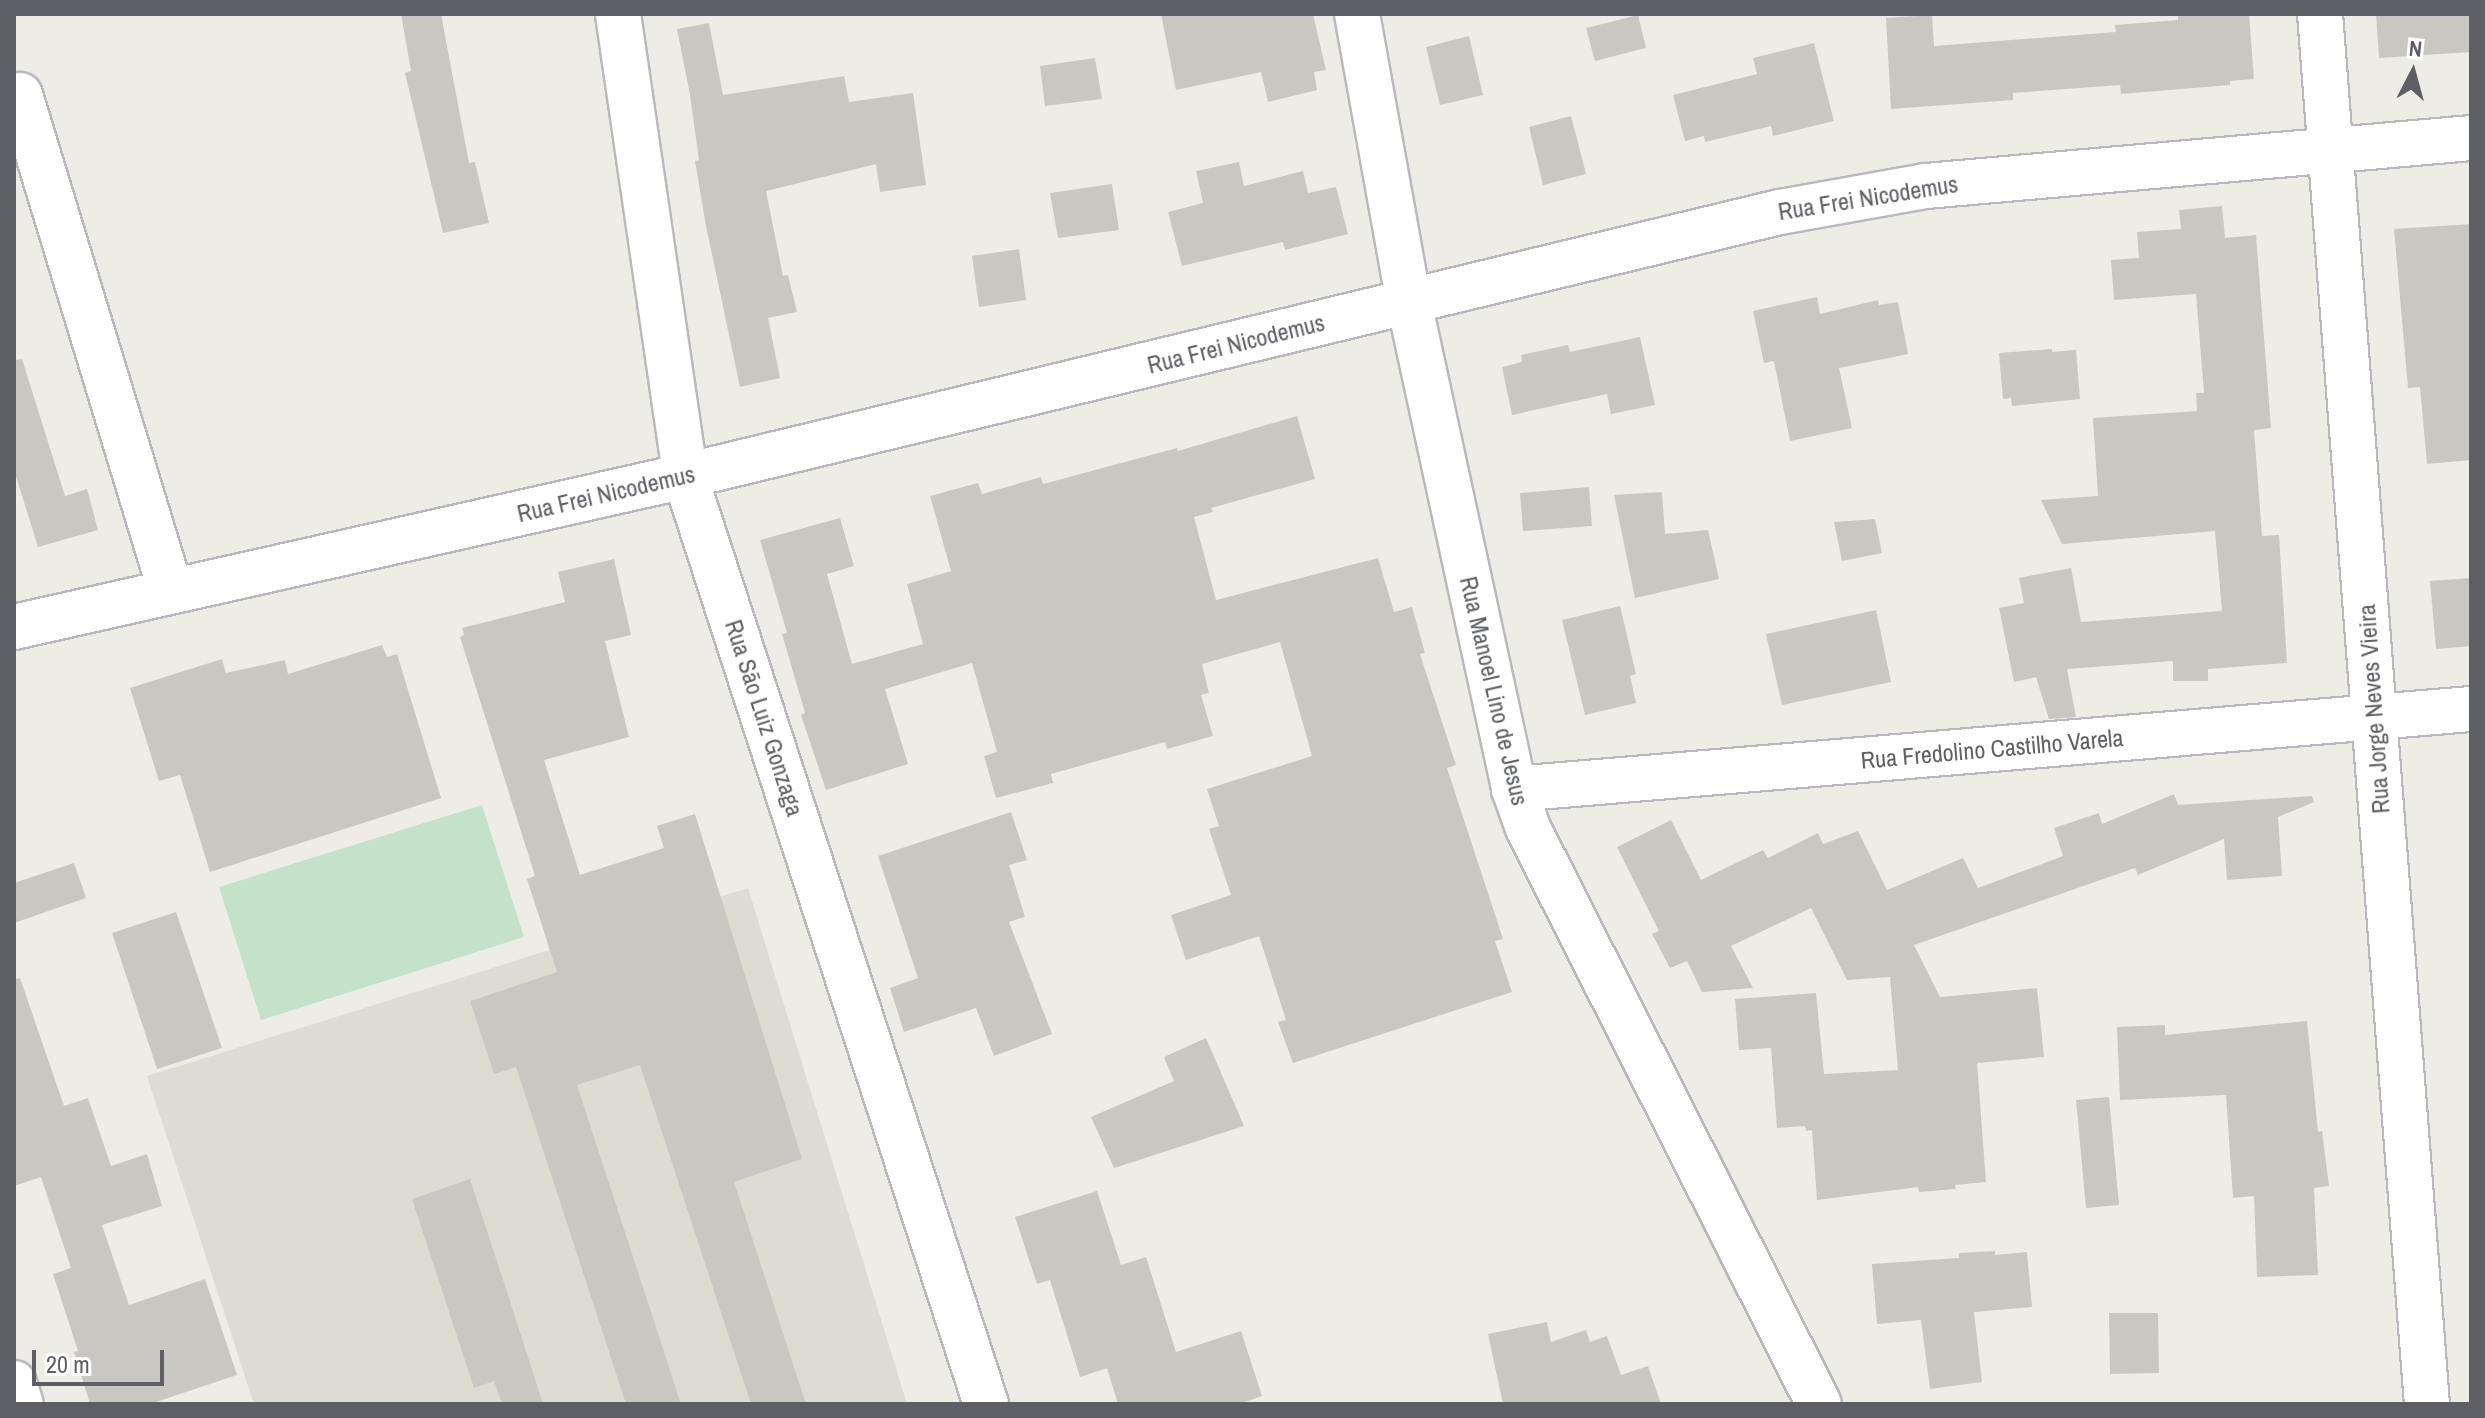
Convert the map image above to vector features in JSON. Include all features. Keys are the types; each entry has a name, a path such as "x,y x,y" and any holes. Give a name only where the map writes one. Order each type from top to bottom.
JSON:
{"street":[{"name":"Rua São Luiz Gonzaga","path":"618,14 685,476 986,1404"},
{"name":"Rua Manoel Lino de Jesus","path":"1357,14 1409,302 1514,789 1528,828 1819,1404"},
{"name":"Rua Jorge Neves Vieira","path":"2320,14 2427,1404"},
{"path":"20,95 171,592"},
{"name":"Rua Frei Nicodemus","path":"14,627 685,476 1780,212 1926,186 2471,138"},
{"name":"Rua Fredolino Castilho Varela","path":"1514,789 2471,709"},
{"path":"14,1383 21,1404"}],"shaded area":[{"path":"748,888 907,1404 254,1404 147,1076"}],"green space":[{"path":"482,805 524,937 261,1020 219,887"}],"building":[{"path":"401,14 441,14 469,163 475,162 489,223 443,233 405,73 411,71"},
{"path":"1161,14 1313,14 1326,70 1314,72 1317,90 1268,102 1261,72 1176,90"},
{"path":"2178,14 2249,14 2254,79 2230,81 2230,85 2121,94 2120,85 2013,93 2013,100 1891,109 1886,18 1932,15 1934,46 2116,32 2115,25 2178,20"},
{"path":"2376,14 2471,14 2471,52 2379,58"},
{"path":"1638,15 1646,48 1595,61 1586,28"},
{"path":"709,23 723,95 844,76 849,102 913,93 926,185 880,192 876,164 766,191 783,276 788,275 797,312 768,318 780,378 740,387 706,226 695,161 699,160 690,95 677,29"},
{"path":"1469,36 1483,95 1440,105 1426,47"},
{"path":"1814,43 1834,121 1773,136 1771,126 1705,142 1704,136 1685,141 1673,95 1757,74 1753,58"},
{"path":"1095,58 1102,99 1045,106 1040,66"},
{"path":"1571,116 1586,174 1543,185 1529,127"},
{"path":"1239,162 1244,186 1303,171 1308,193 1336,187 1348,234 1285,250 1283,242 1182,266 1168,212 1203,203 1196,171"},
{"path":"1112,184 1119,230 1058,238 1050,193"},
{"path":"2222,206 2225,238 2256,235 2271,428 2254,430 2262,536 2279,535 2287,663 2208,669 2208,681 2173,681 2173,661 2067,669 2076,717 2049,719 2036,677 2014,682 1999,608 2024,603 2019,578 2071,568 2081,622 2222,611 2215,531 2062,544 2041,500 2098,496 2093,418 2197,411 2196,393 2204,393 2196,294 2114,300 2111,260 2139,258 2137,232 2181,229 2179,210"},
{"path":"2471,224 2471,460 2427,464 2420,387 2408,388 2394,229"},
{"path":"1019,249 1026,300 979,307 972,256"},
{"path":"1817,297 1820,314 1878,300 1879,305 1898,302 1908,354 1839,368 1852,428 1790,441 1774,361 1764,363 1753,311"},
{"path":"1640,337 1655,405 1611,414 1607,394 1512,415 1502,367 1522,362 1521,355 1568,345 1570,352"},
{"path":"2052,349 2052,352 2076,350 2080,399 2012,406 2011,398 2003,399 1999,353"},
{"path":"22,359 65,496 87,489 98,530 38,547 14,470 14,360"},
{"path":"1297,416 1315,479 1211,508 1213,512 1194,517 1216,600 1378,558 1394,612 1412,607 1425,653 1420,654 1456,765 1447,768 1503,939 1495,941 1512,992 1293,1063 1278,1022 1286,1020 1259,936 1186,960 1171,915 1231,895 1209,829 1219,826 1207,789 1312,756 1280,642 1202,664 1209,693 1201,695 1213,736 1167,749 1165,742 1051,774 1053,783 996,798 984,756 997,752 972,663 885,689 908,764 826,790 801,715 805,713 782,634 787,633 760,540 840,518 854,566 827,574 852,664 923,644 907,584 951,571 930,496 978,483 982,494 1041,477 1043,484 1177,448 1178,451"},
{"path":"1589,487 1592,526 1523,531 1520,493"},
{"path":"1662,492 1665,534 1708,530 1719,579 1635,598 1614,495"},
{"path":"1875,519 1882,553 1842,561 1834,522"},
{"path":"614,559 631,635 605,641 629,737 544,760 580,875 664,848 657,826 695,814 802,1159 734,1182 806,1404 751,1404 640,1065 577,1085 681,1404 626,1404 516,1067 494,1074 470,1001 557,972 527,879 535,876 460,637 464,635 462,628 565,602 558,572"},
{"path":"2471,578 2471,646 2436,649 2430,581"},
{"path":"1620,606 1636,674 1630,676 1636,703 1585,715 1562,620"},
{"path":"1876,610 1891,682 1782,705 1766,634"},
{"path":"382,645 387,657 397,654 441,798 210,872 180,775 159,781 130,688 222,659 226,673 285,660 288,674"},
{"path":"2174,794 2178,805 2312,796 2314,802 2278,817 2282,876 2227,880 2224,839 2138,875 2135,868 1914,945 1940,997 2037,988 2044,1057 1977,1063 1986,1182 1955,1185 1956,1189 1919,1192 1918,1187 1817,1200 1812,1130 1806,1131 1805,1126 1777,1128 1771,1048 1739,1050 1735,999 1816,993 1824,1074 1898,1070 1890,977 1847,980 1811,908 1731,946 1753,988 1702,992 1687,961 1670,968 1652,934 1659,931 1617,847 1671,820 1701,880 1763,850 1768,858 1818,833 1823,844 1858,831 1887,890 1963,858 1978,888 2063,856 2054,828 2099,813 2102,824"},
{"path":"1011,812 1027,860 1009,865 1025,917 1009,922 1052,1034 994,1056 976,1008 904,1032 890,988 918,978 878,856"},
{"path":"74,863 86,898 14,923 14,883"},
{"path":"176,912 222,1048 157,1069 112,933"},
{"path":"20,978 64,1106 88,1098 111,1166 147,1154 162,1206 102,1225 129,1305 205,1279 237,1375 150,1404 90,1404 74,1352 78,1351 53,1274 71,1268 41,1177 14,1186 14,979"},
{"path":"2307,1021 2318,1132 2322,1131 2329,1186 2314,1188 2318,1275 2257,1277 2254,1196 2233,1198 2226,1095 2120,1100 2117,1027 2165,1025 2165,1035"},
{"path":"1206,1038 1244,1126 1114,1168 1091,1117 1174,1081 1164,1057"},
{"path":"2109,1097 2119,1205 2086,1208 2076,1100"},
{"path":"470,1179 543,1404 502,1404 494,1381 474,1388 412,1199"},
{"path":"1097,1191 1121,1265 1146,1257 1176,1352 1241,1331 1262,1396 1239,1404 1118,1404 1107,1368 1080,1377 1050,1280 1037,1284 1015,1217"},
{"path":"1995,1251 1995,1255 2027,1252 2032,1307 1974,1312 1982,1382 1930,1389 1921,1320 1877,1324 1872,1264 1959,1258 1959,1253"},
{"path":"2109,1313 2158,1313 2159,1373 2110,1374"},
{"path":"1547,1322 1551,1342 1586,1330 1590,1342 1607,1336 1621,1375 1648,1366 1661,1404 1503,1404 1488,1334"}]}
